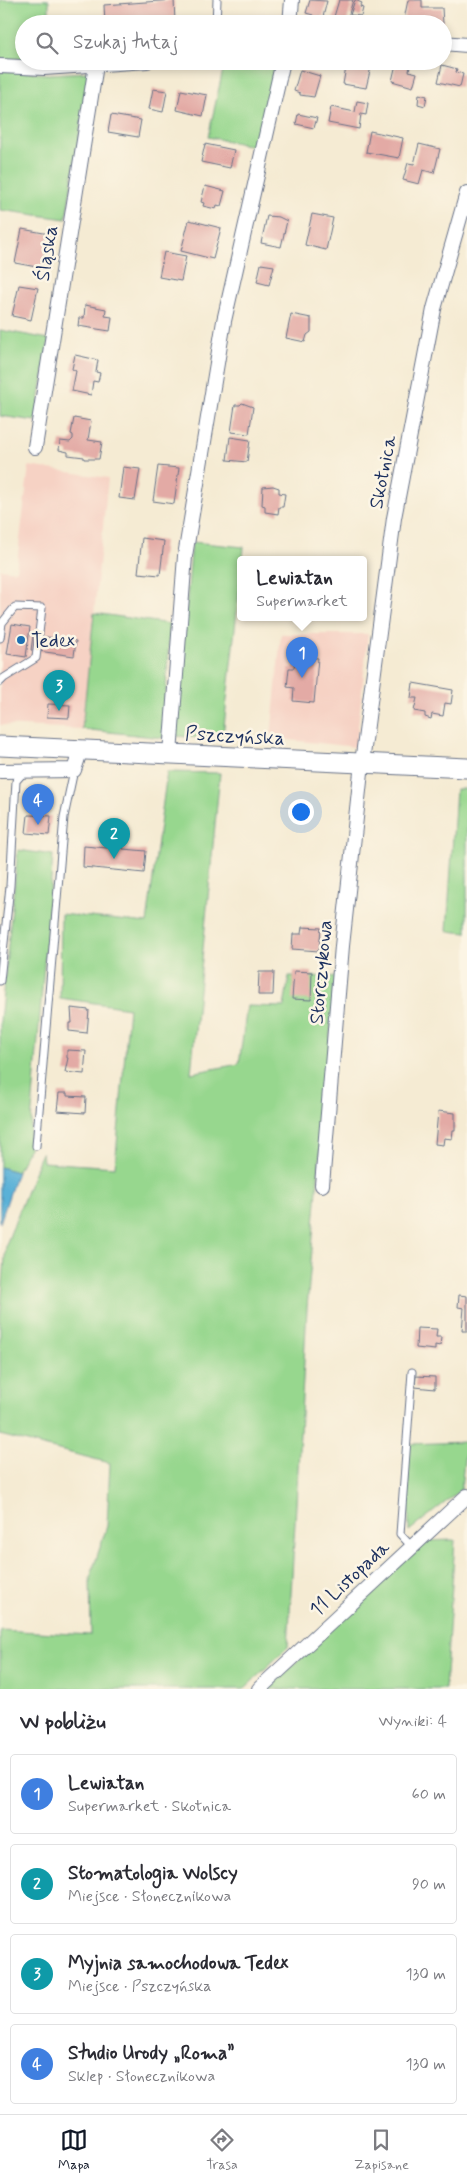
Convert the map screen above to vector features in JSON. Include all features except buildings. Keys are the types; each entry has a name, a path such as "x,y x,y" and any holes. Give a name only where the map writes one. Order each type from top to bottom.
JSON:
{"main road":[{"name":"Pszczyńska","path":"0,746 467,768"}],"street":[{"path":"291,15 292,0"},
{"path":"452,44 467,45"},
{"path":"0,66 15,67"},
{"name":"Śląska","path":"35,447 95,70"},
{"path":"170,754 189,537 224,321 281,70"},
{"name":"Skotnica","path":"362,763 394,518 434,309 467,193"},
{"path":"0,771 74,770 80,749"},
{"name":"Storczykowa","path":"322,1185 342,946 362,763"},
{"name":"11 Listopada","path":"259,1689 467,1496"}],"lane":[{"path":"216,15 217,0"},
{"path":"0,638 2,623 15,607 42,608 36,658 0,682"},
{"path":"36,1146 64,817 74,770"},
{"path":"0,981 10,886 16,781 23,772"},
{"path":"412,1372 400,1534 412,1547"}],"shaded area":[{"path":"29,466 108,478 82,729 0,725 0,569 16,571"},
{"path":"281,634 368,634 356,747 271,738"}],"green space":[{"path":"0,0 49,0 49,15 15,15 15,60 0,59"},
{"path":"0,70 48,74 89,72 66,219 0,210"},
{"path":"223,70 275,70 258,147 208,137"},
{"path":"0,330 49,339 36,421 0,416"},
{"path":"192,542 244,547 243,556 237,556 237,611 223,735 205,738 175,736"},
{"path":"94,613 170,624 163,738 82,729"},
{"path":"167,772 220,773 191,1073 239,1064 247,1006 284,1007 289,976 335,977 307,1308 288,1647 244,1689 0,1689 0,1630 91,1635 90,1578 107,1526 110,1463 0,1435 0,1322 6,1245 42,1152 43,1162 115,1167 129,1008 60,998 61,914 147,923"},
{"path":"456,789 467,789 467,933 447,931"},
{"path":"18,850 53,855 29,1148 17,1172 0,1167 0,1022"},
{"path":"466,1442 461,1490 409,1531 407,1444"},
{"path":"455,1540 445,1689 269,1689 418,1541"}],"water":[{"path":"0,1167 17,1172 0,1223"}],"place":[{"name":"Tedex","path":"21,640"},
{"name":"Lewiatan","path":"302,678"},
{"name":"Myjnia samochodowa Tedex","path":"59,711"},
{"name":"Studio Urody „Roma”","path":"38,825"},
{"name":"Stomatologia Wolscy","path":"114,859"}]}
